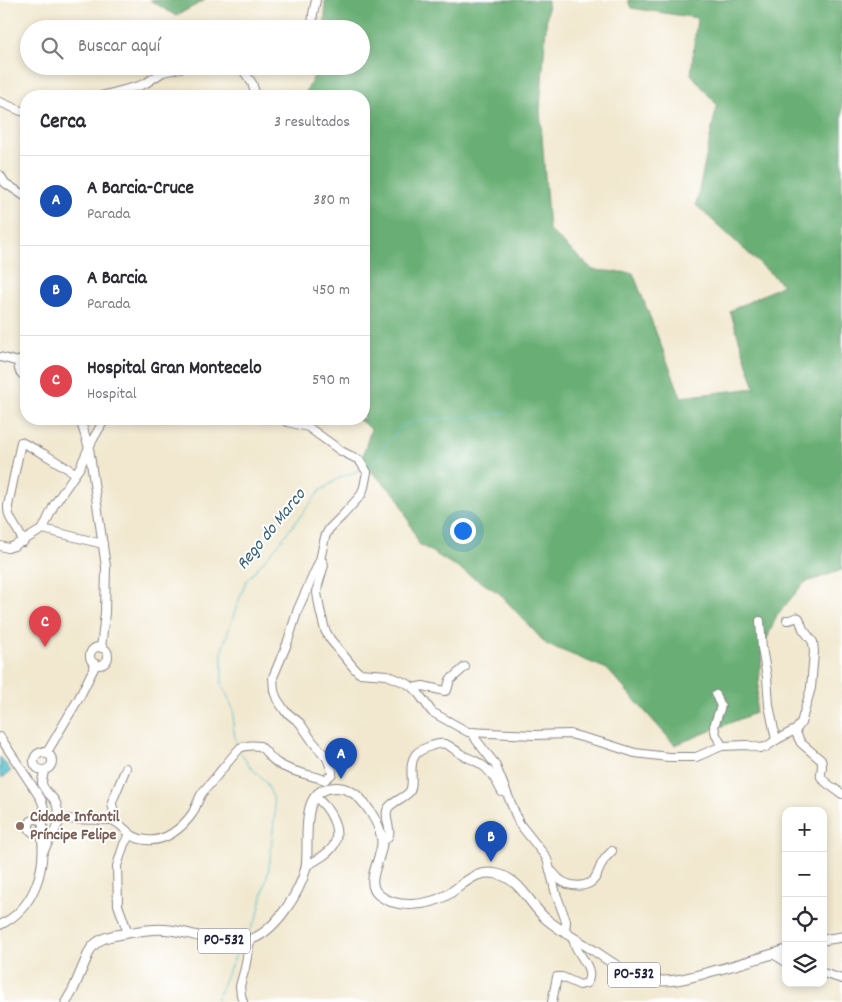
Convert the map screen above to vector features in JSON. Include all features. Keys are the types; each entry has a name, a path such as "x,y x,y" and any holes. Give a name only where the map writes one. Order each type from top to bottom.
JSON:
{"main road":[{"path":"315,797 323,790 333,787 352,792 363,803 375,820 382,835 382,842"},
{"name":"PO-532","path":"66,1002 90,950 104,938 161,929 237,942 250,940 261,935 278,920 293,898 300,882 306,866 309,809 315,797"},
{"name":"PO-532","path":"382,842 372,883 381,897 400,903 432,902 447,895 476,875 498,874 517,884 544,917 630,973 650,980 666,981 681,979 782,951"},
{"path":"827,939 842,937"}],"street":[{"path":"313,20 316,0"},
{"path":"124,90 146,83 158,75"},
{"path":"247,75 254,90"},
{"path":"139,86 139,90"},
{"path":"0,102 20,111"},
{"path":"0,175 5,183 20,193"},
{"path":"0,357 19,362 20,373"},
{"path":"82,425 88,448 106,567 105,613 101,648"},
{"path":"0,546 10,548 42,530 54,505 74,473 80,467 101,425"},
{"path":"61,819 106,819 116,821 130,835 147,840 155,840 166,836 181,827 193,812 203,792 240,748 254,745 260,746 276,763 294,772 325,780 332,774 327,758 300,723 281,706 277,699 273,677 298,609 320,560 325,537 329,529 361,495 366,472 359,460 308,427 300,425"},
{"path":"23,542 7,513 21,442 74,473"},
{"path":"42,530 103,544"},
{"path":"320,560 324,565 317,592 325,630 330,639 359,673 387,675 413,688 432,712 468,732 538,735 570,734 635,753 668,758 696,757 722,746 747,745 760,748 766,747 796,731 801,722 811,688 814,645 799,618 787,620"},
{"path":"760,622 769,705 776,740"},
{"path":"95,648 101,648 106,650 108,658 102,664 96,664 92,661 91,653 95,648"},
{"path":"46,754 79,698 96,664"},
{"path":"413,688 423,686 445,691 450,680 465,667"},
{"path":"716,695 721,706 714,726 722,746"},
{"path":"796,731 801,742 822,760 822,777 842,794"},
{"path":"472,732 495,764 519,823 546,856 569,934 589,971 587,984 580,985 562,977 557,977 552,1002"},
{"path":"0,737 45,808 46,814 42,828 38,833 33,833"},
{"path":"382,842 389,835 387,810 410,791 412,783 411,766 415,755 436,744 448,745 484,766 508,798"},
{"path":"43,849 29,826 40,811 40,784 44,773 51,763 50,757 41,753 34,758 34,764 44,773"},
{"path":"23,772 34,764"},
{"path":"116,821 112,802 126,768"},
{"path":"44,773 42,783 56,803 61,819"},
{"path":"41,799 44,794 50,794"},
{"path":"306,866 326,853 335,844 336,838 334,821 326,807 315,797"},
{"path":"0,925 14,918 31,897 37,881 43,849 42,828 40,820 34,819"},
{"path":"43,849 61,819"},
{"path":"128,933 118,905 116,866 124,844 130,835"},
{"path":"550,870 559,879 568,884 588,884 596,877 603,860 612,851"},
{"path":"243,1002 240,995 240,986 250,940"},
{"path":"773,954 782,960"},
{"path":"827,974 842,979"}],"green space":[{"path":"150,0 205,0 176,16"},
{"path":"325,0 548,0 540,109 549,230 593,270 633,273 681,397 755,388 730,311 783,285 696,205 717,105 691,74 697,18 631,8 628,0 842,0 842,570 804,583 777,615 763,648 755,713 675,745 607,669 546,644 499,593 419,544 398,497 361,462 371,429 366,425 370,425 370,90 307,90 314,75 370,75 370,20 325,20"}],"water":[{"path":"0,757 11,771 2,778 0,775"}],"waterway":[{"name":"Rego do Marco","path":"368,467 376,460 400,428 406,424 445,418 473,418 507,412"},
{"name":"Rego do Marco","path":"238,745 233,726 234,711 222,684 222,650 246,581 276,547 320,491 339,478 360,470"},
{"name":"Rego do Marco","path":"241,753 248,764 266,783 273,797 275,812 269,868 257,918 248,934"},
{"name":"Rego do Marco","path":"216,1002 238,951"}],"place":[{"name":"Hospital Gran Montecelo","path":"45,647"},
{"name":"A Barcia-Cruce","path":"341,779"},
{"name":"Cidade Infantil Príncipe Felipe","path":"20,826"},
{"name":"A Barcia","path":"491,862"}]}
